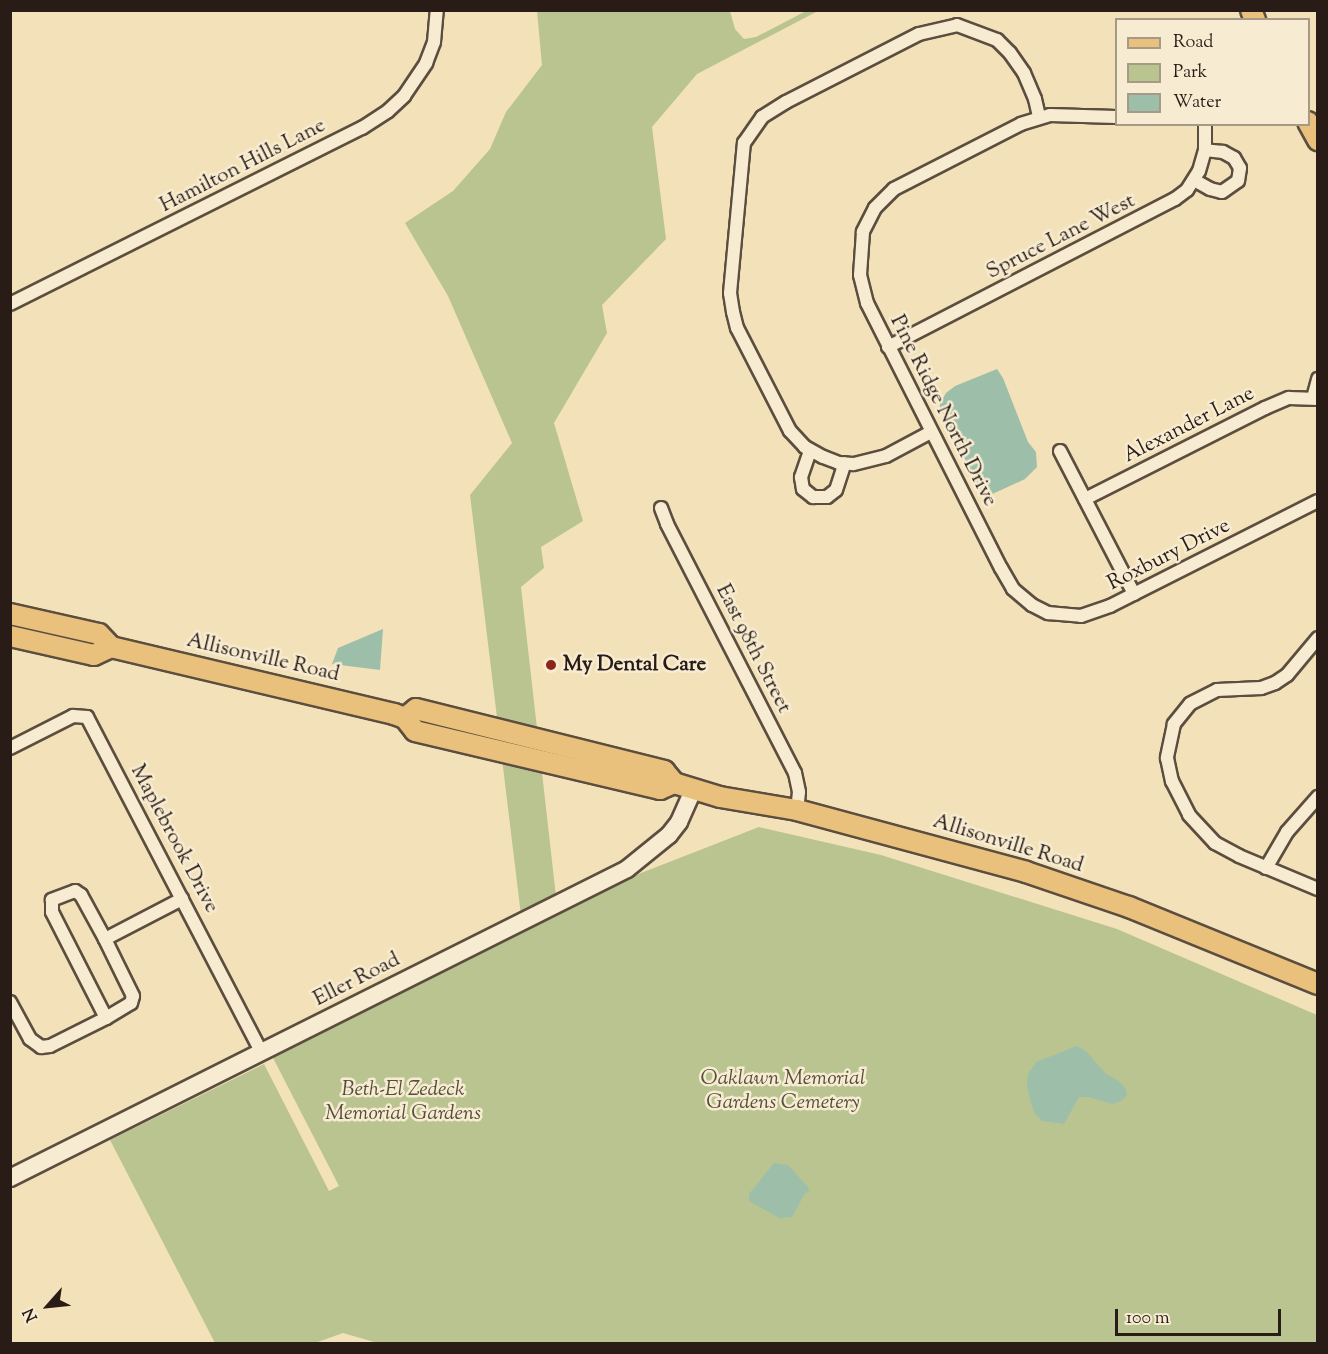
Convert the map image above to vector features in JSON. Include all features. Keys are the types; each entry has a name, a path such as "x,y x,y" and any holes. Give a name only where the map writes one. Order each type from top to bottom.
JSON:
{"main road":[{"name":"Allisonville Road","path":"10,614 99,634 111,647 295,689 405,718 415,730 660,789 674,783 720,797 797,810 1056,882 1140,912 1317,984"},
{"name":"Allisonville Road","path":"10,636 94,655 111,647"}],"street":[{"name":"Hamilton Hills Lane","path":"10,304 352,133 388,111 404,96 426,63 434,42 437,10"},
{"path":"931,432 886,456 867,463 845,463 831,461 810,450 790,431 737,328 733,312 730,293 744,143 762,117 786,102 919,34 957,25 997,40 1010,53 1024,73 1039,117 1115,117"},
{"name":"Pine Ridge North Drive","path":"1032,605 1013,589 931,432 867,303 860,275 863,232 868,219 894,189 1039,117"},
{"name":"Spruce Lane West","path":"888,347 1163,207 1187,190 1194,180 1205,150 1205,126"},
{"path":"1194,180 1210,189 1222,192 1238,181 1240,168 1234,158 1223,152 1205,150"},
{"name":"Alexander Lane","path":"1085,499 1265,408 1289,398 1315,399 1317,379"},
{"path":"810,450 801,477 804,489 813,497 827,497 836,490 845,463"},
{"path":"1060,451 1134,594"},
{"name":"Roxbury Drive","path":"1032,605 1048,613 1081,616 1096,612 1317,501"},
{"name":"East 98th Street","path":"661,508 667,524 795,773 800,792 797,810"},
{"path":"1317,638 1287,675 1275,683 1260,688 1217,690 1190,704 1174,724 1167,746 1167,767 1172,782 1189,815 1201,830 1215,843 1266,868 1317,889"},
{"name":"Maplebrook Drive","path":"11,746 74,716 87,717 262,1053"},
{"name":"Eller Road","path":"10,1178 627,869 669,835 679,822 694,789"},
{"path":"1266,868 1287,832 1317,797"},
{"path":"10,1002 30,1039 41,1047 50,1046 106,1018 131,1003 133,996 105,939 81,895 75,891 52,900 52,912 106,1018"},
{"path":"105,939 182,899"}],"green space":[{"name":"Oaklawn Memorial Gardens Cemetery","path":"537,11 730,11 735,29 744,39 756,37 806,11 818,11 697,74 652,127 666,239 602,305 607,333 554,423 583,521 541,547 544,568 521,587 558,914 641,873 759,827 881,855 1117,929 1317,1015 1317,1343 381,1344 343,1333 315,1343 215,1343 110,1140 264,1064 329,1191 339,1186 272,1056 523,932 470,495 512,443 448,296 405,223 453,191 490,149 506,112 542,65"}],"water":[{"path":"997,369 1003,378 1028,442 1036,452 1037,467 1025,479 988,496 981,492 940,408 940,403 946,393 955,386"},
{"path":"383,629 380,670 332,664 338,648"},
{"path":"1077,1046 1087,1052 1105,1073 1119,1081 1126,1089 1127,1095 1121,1101 1113,1104 1088,1097 1079,1097 1064,1124 1042,1121 1035,1114 1032,1106 1027,1087 1028,1074 1036,1062"},
{"path":"774,1163 788,1165 808,1187 809,1192 805,1193 792,1217 779,1218 749,1201 749,1194"}],"place":[{"name":"My Dental Care","path":"551,665"}],"park label":[{"name":"Beth-El Zedeck Memorial Gardens","path":"403,1102"}]}
